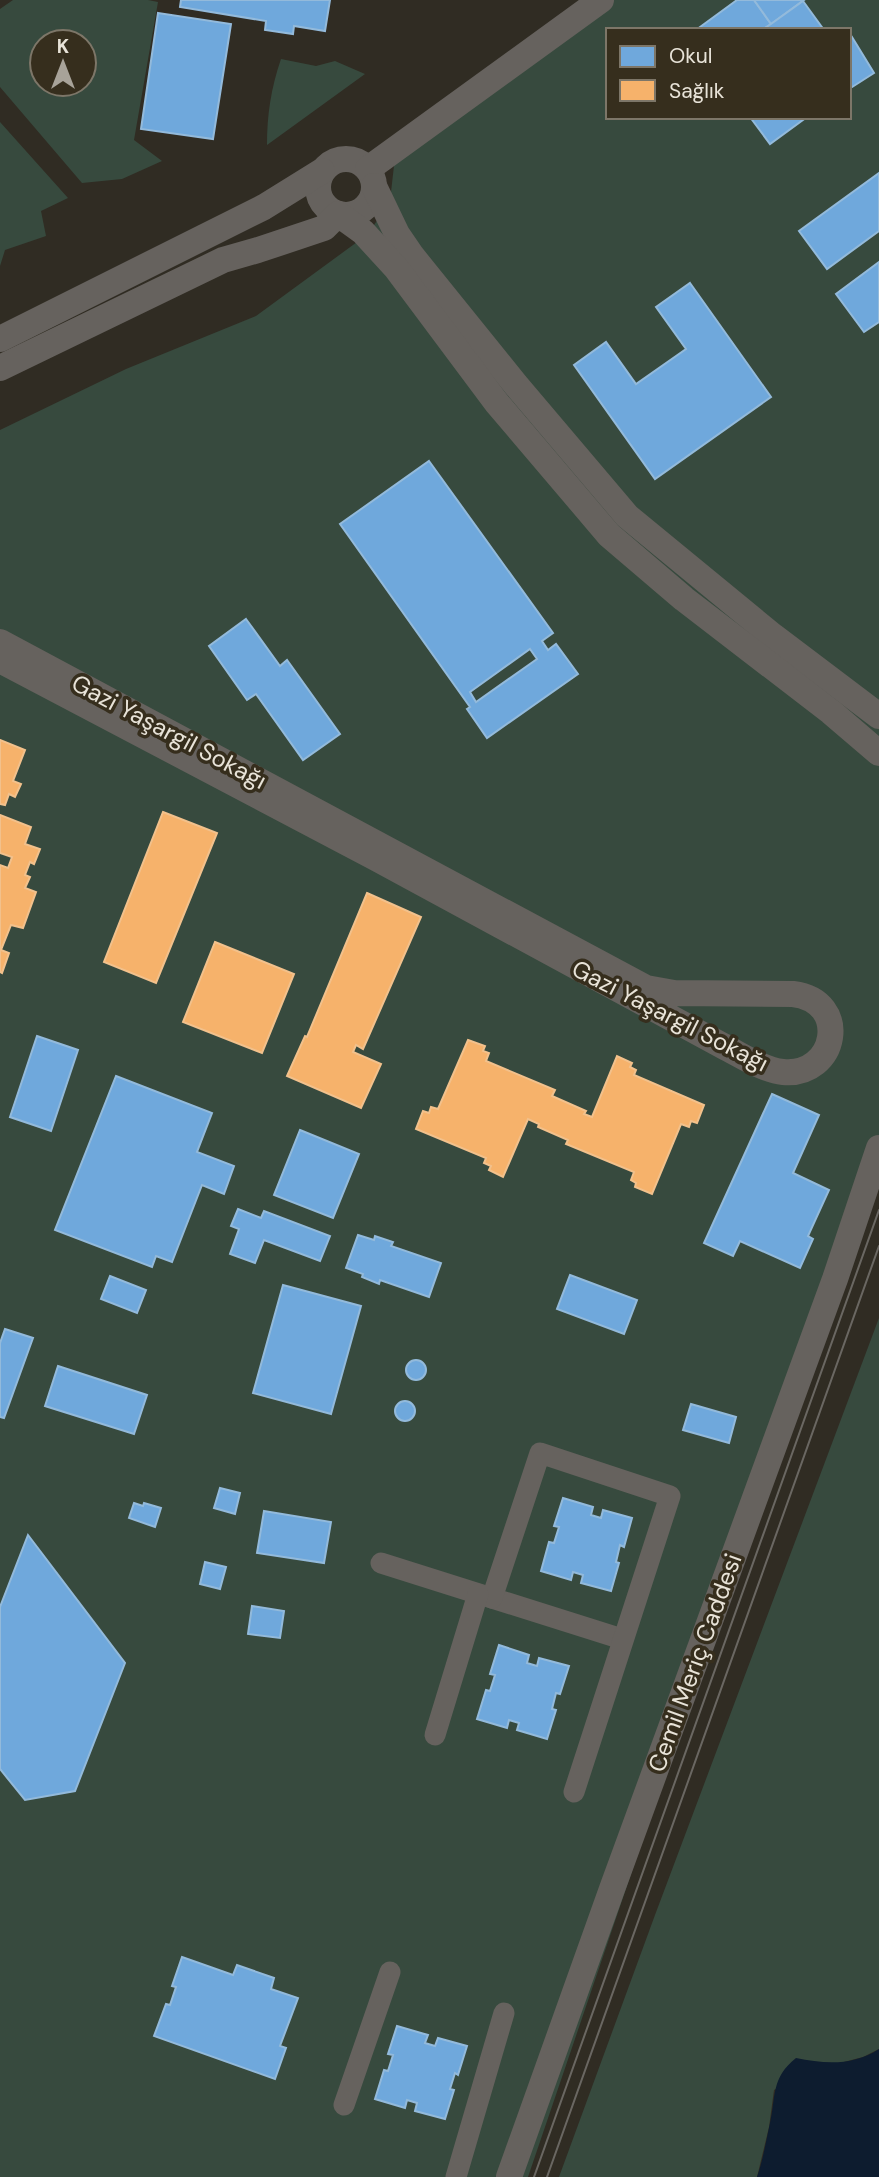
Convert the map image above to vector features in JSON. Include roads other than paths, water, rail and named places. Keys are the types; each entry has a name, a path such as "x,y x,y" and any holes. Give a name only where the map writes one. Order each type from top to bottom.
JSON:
{"street":[{"path":"0,368 223,260 324,228 338,214 356,213 363,209 369,202 371,178 601,0"},
{"path":"0,339 264,207 336,161 344,159 361,163 404,246 516,385 627,516 773,636 879,716"},
{"path":"322,171 317,188 319,197 330,211 363,232 396,268 496,402 609,535 684,599 831,712 879,753"},
{"path":"95,292 104,310 100,320"},
{"name":"Gazi Yaşargil Sokağı","path":"0,642 646,988 674,993 793,994 812,998 820,1004 828,1018 831,1033 828,1048 820,1059 805,1068 788,1072 771,1069 723,1046 376,858 0,660"},
{"name":"Cemil Meriç Caddesi","path":"509,2177 835,1279 871,1196 879,1148"},
{"path":"435,1735 540,1453 670,1496 574,1792"},
{"path":"381,1563 622,1639"},
{"path":"344,2105 390,1972"},
{"path":"456,2177 504,2014"}],"water":[{"path":"879,2049 879,2177 757,2177 778,2080 788,2065 796,2058 818,2062 849,2061"}],"tram line":[{"path":"534,2177 879,1210"},
{"path":"547,2177 879,1246"}]}
